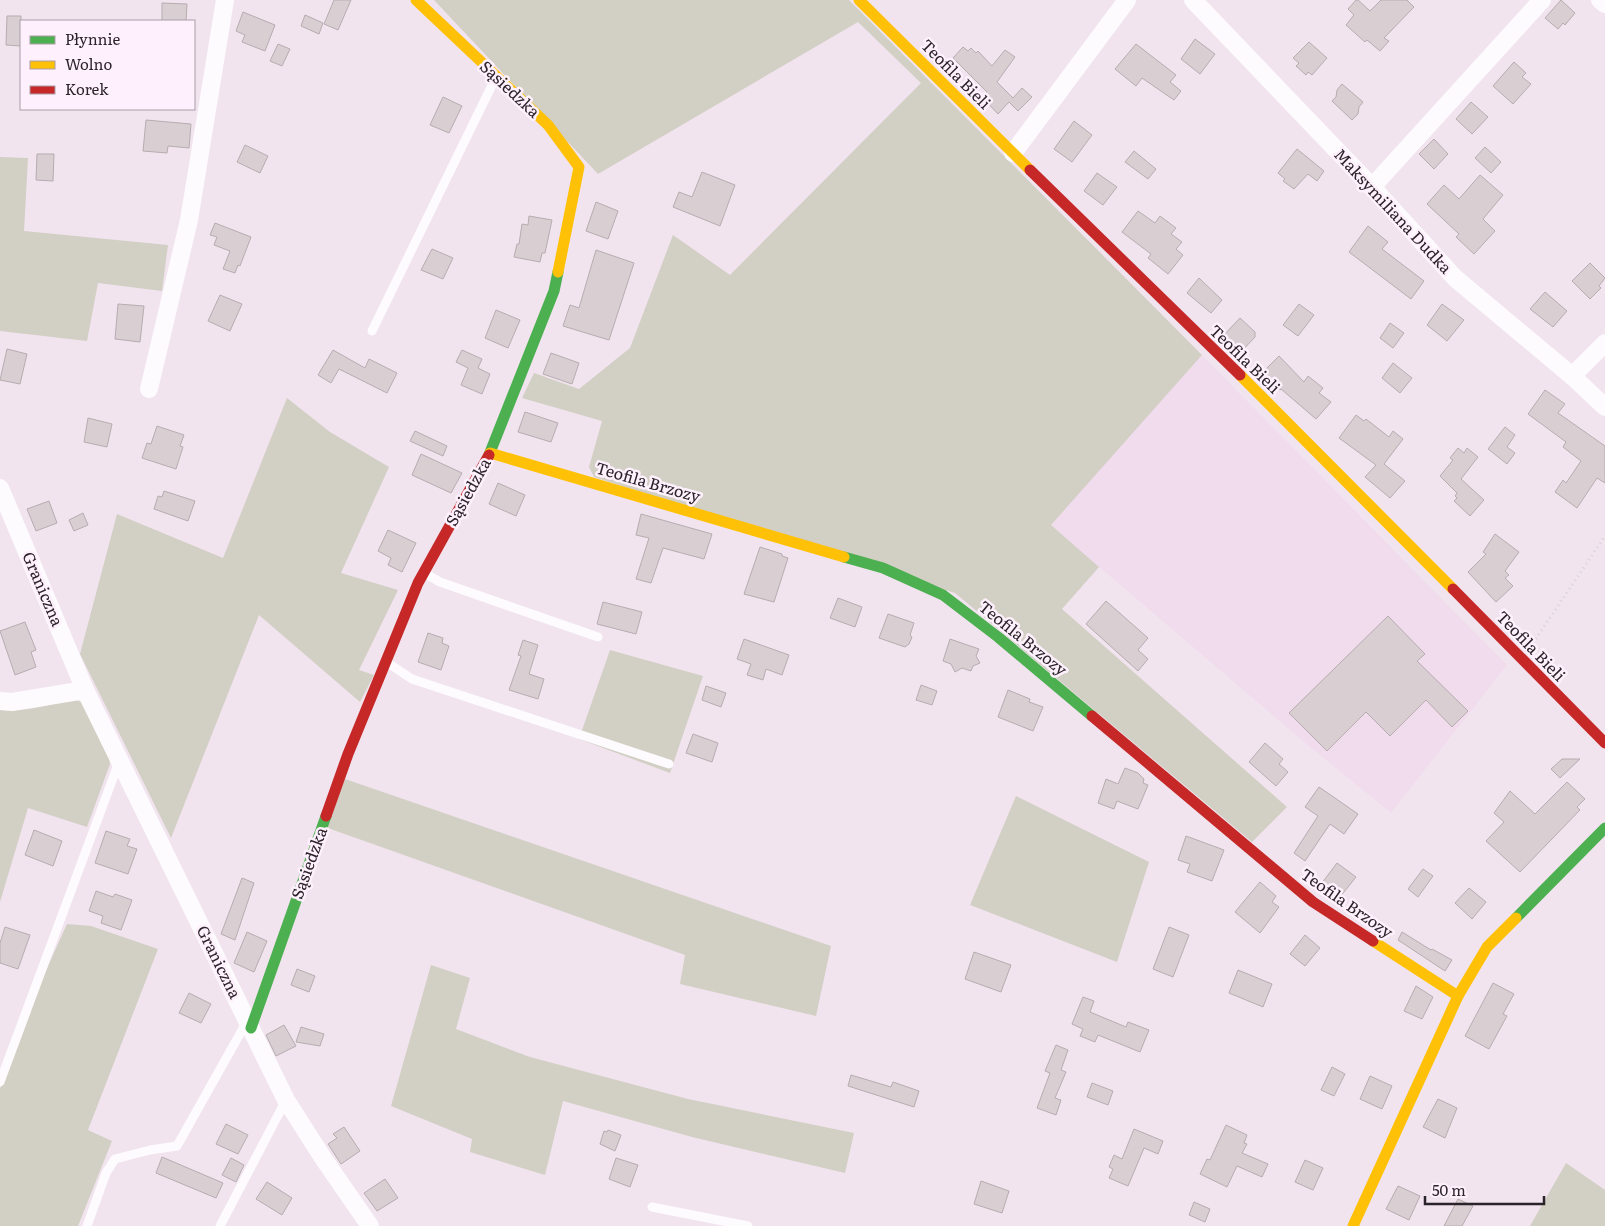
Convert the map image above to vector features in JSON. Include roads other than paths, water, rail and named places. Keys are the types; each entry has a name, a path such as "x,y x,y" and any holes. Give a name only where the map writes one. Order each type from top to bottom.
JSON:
{"street":[{"path":"149,390 189,220 225,0"},
{"name":"Sąsiedzka","path":"249,1024 348,754 386,662 424,572 490,454 554,291 579,167 548,124 416,0"},
{"name":"Teofila Bieli","path":"860,0 1374,509 1605,743"},
{"path":"1013,153 1127,0"},
{"name":"Maksymiliana Dudka","path":"1194,0 1372,187 1455,278 1572,376 1605,407"},
{"path":"1372,187 1542,0"},
{"path":"1600,0 1605,4"},
{"path":"1572,376 1605,343"},
{"name":"Teofila Brzozy","path":"490,454 883,568 943,595 998,637 1313,902 1458,996"},
{"name":"Graniczna","path":"0,488 85,690 286,1100 370,1226"},
{"path":"0,701 12,702 85,690"},
{"path":"1353,1226 1458,996 1487,947 1605,828"}],"lane":[{"path":"372,331 496,76"},
{"path":"424,572 440,582 598,637"},
{"path":"386,662 412,680 669,764"},
{"path":"0,1082 120,760"},
{"path":"87,1226 106,1173 115,1159 150,1150 177,1146 249,1024"},
{"path":"220,1226 286,1100"},
{"path":"652,1207 748,1226"}]}
